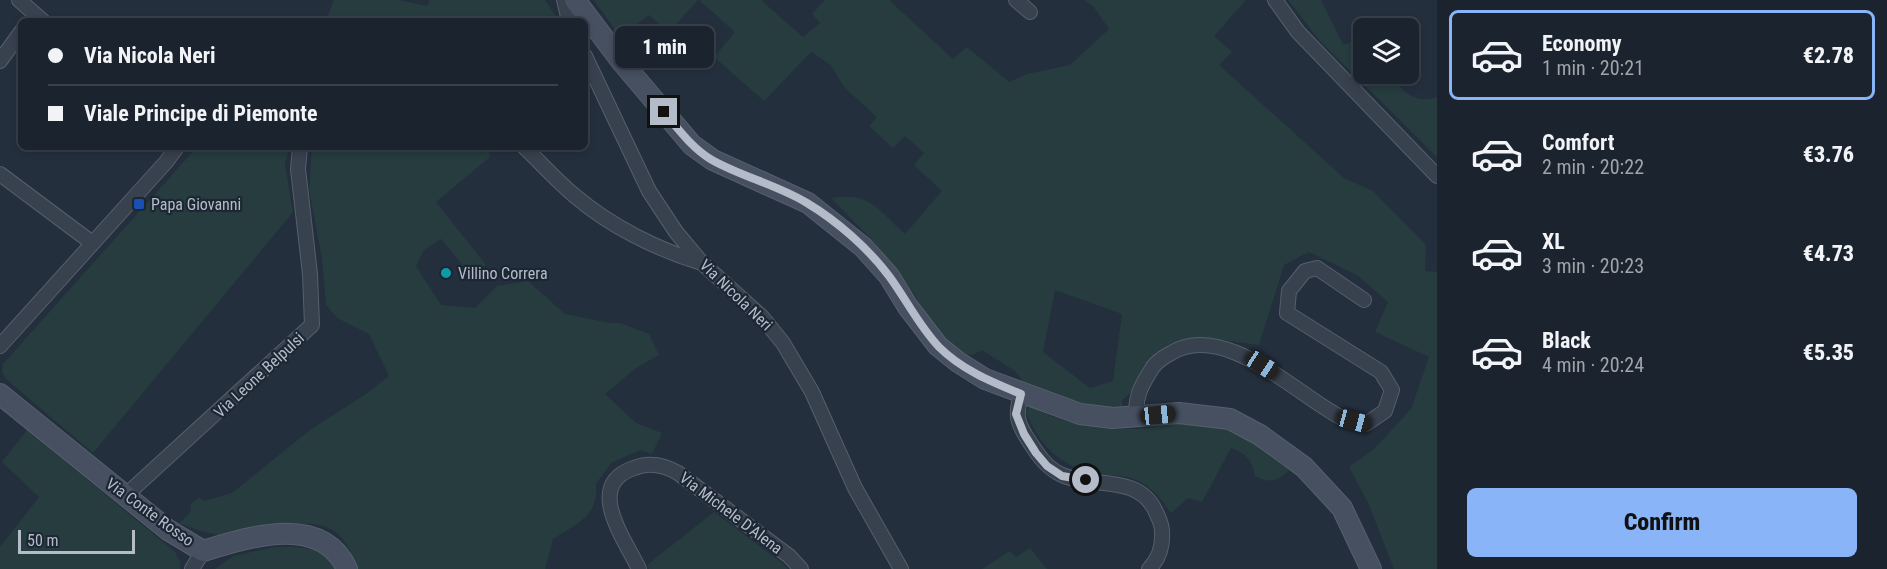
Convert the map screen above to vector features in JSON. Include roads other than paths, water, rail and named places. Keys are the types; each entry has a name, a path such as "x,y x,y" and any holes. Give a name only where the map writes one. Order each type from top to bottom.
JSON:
{"street":[{"path":"19,0 36,18"},
{"path":"564,0 568,18"},
{"path":"574,0 588,18"},
{"path":"1016,0 1030,12"},
{"path":"1275,0 1298,32 1437,176"},
{"path":"588,18 692,145 713,160 808,203 863,247 889,276 908,307 938,346 958,362 985,379 1080,414 1137,418 1179,413 1230,419 1260,435 1304,467 1342,508 1371,569"},
{"path":"0,61 18,36"},
{"name":"Via Nicola Neri","path":"588,62 649,191 676,232 702,263 762,317 783,343 812,392 855,488 901,569"},
{"path":"0,346 175,150"},
{"name":"Via Leone Belpulsi","path":"125,496 312,326 310,274 298,169 300,150"},
{"path":"527,150 576,197 620,226 671,254 702,263"},
{"path":"0,174 91,242"},
{"path":"1137,418 1135,405 1139,388 1156,362 1181,347 1220,346 1262,365 1341,418 1366,424 1385,411 1392,390 1381,372 1287,313 1289,291 1305,271 1317,268 1364,300"},
{"name":"Via Conte Rosso","path":"0,394 168,530 203,551 246,539 290,533 324,542 337,550 347,569"},
{"path":"1021,394 1016,414 1024,434 1047,466 1062,476 1119,484 1138,492 1151,503 1162,525 1163,541 1155,563 1149,569"},
{"name":"Via Michele D'Alena","path":"639,569 609,505 608,492 612,482 621,472 640,465 668,466 789,556 801,569"},
{"path":"192,569 203,551"}],"place":[{"name":"Papa Giovanni","path":"139,204"},
{"name":"Villino Correra","path":"446,273"}]}
